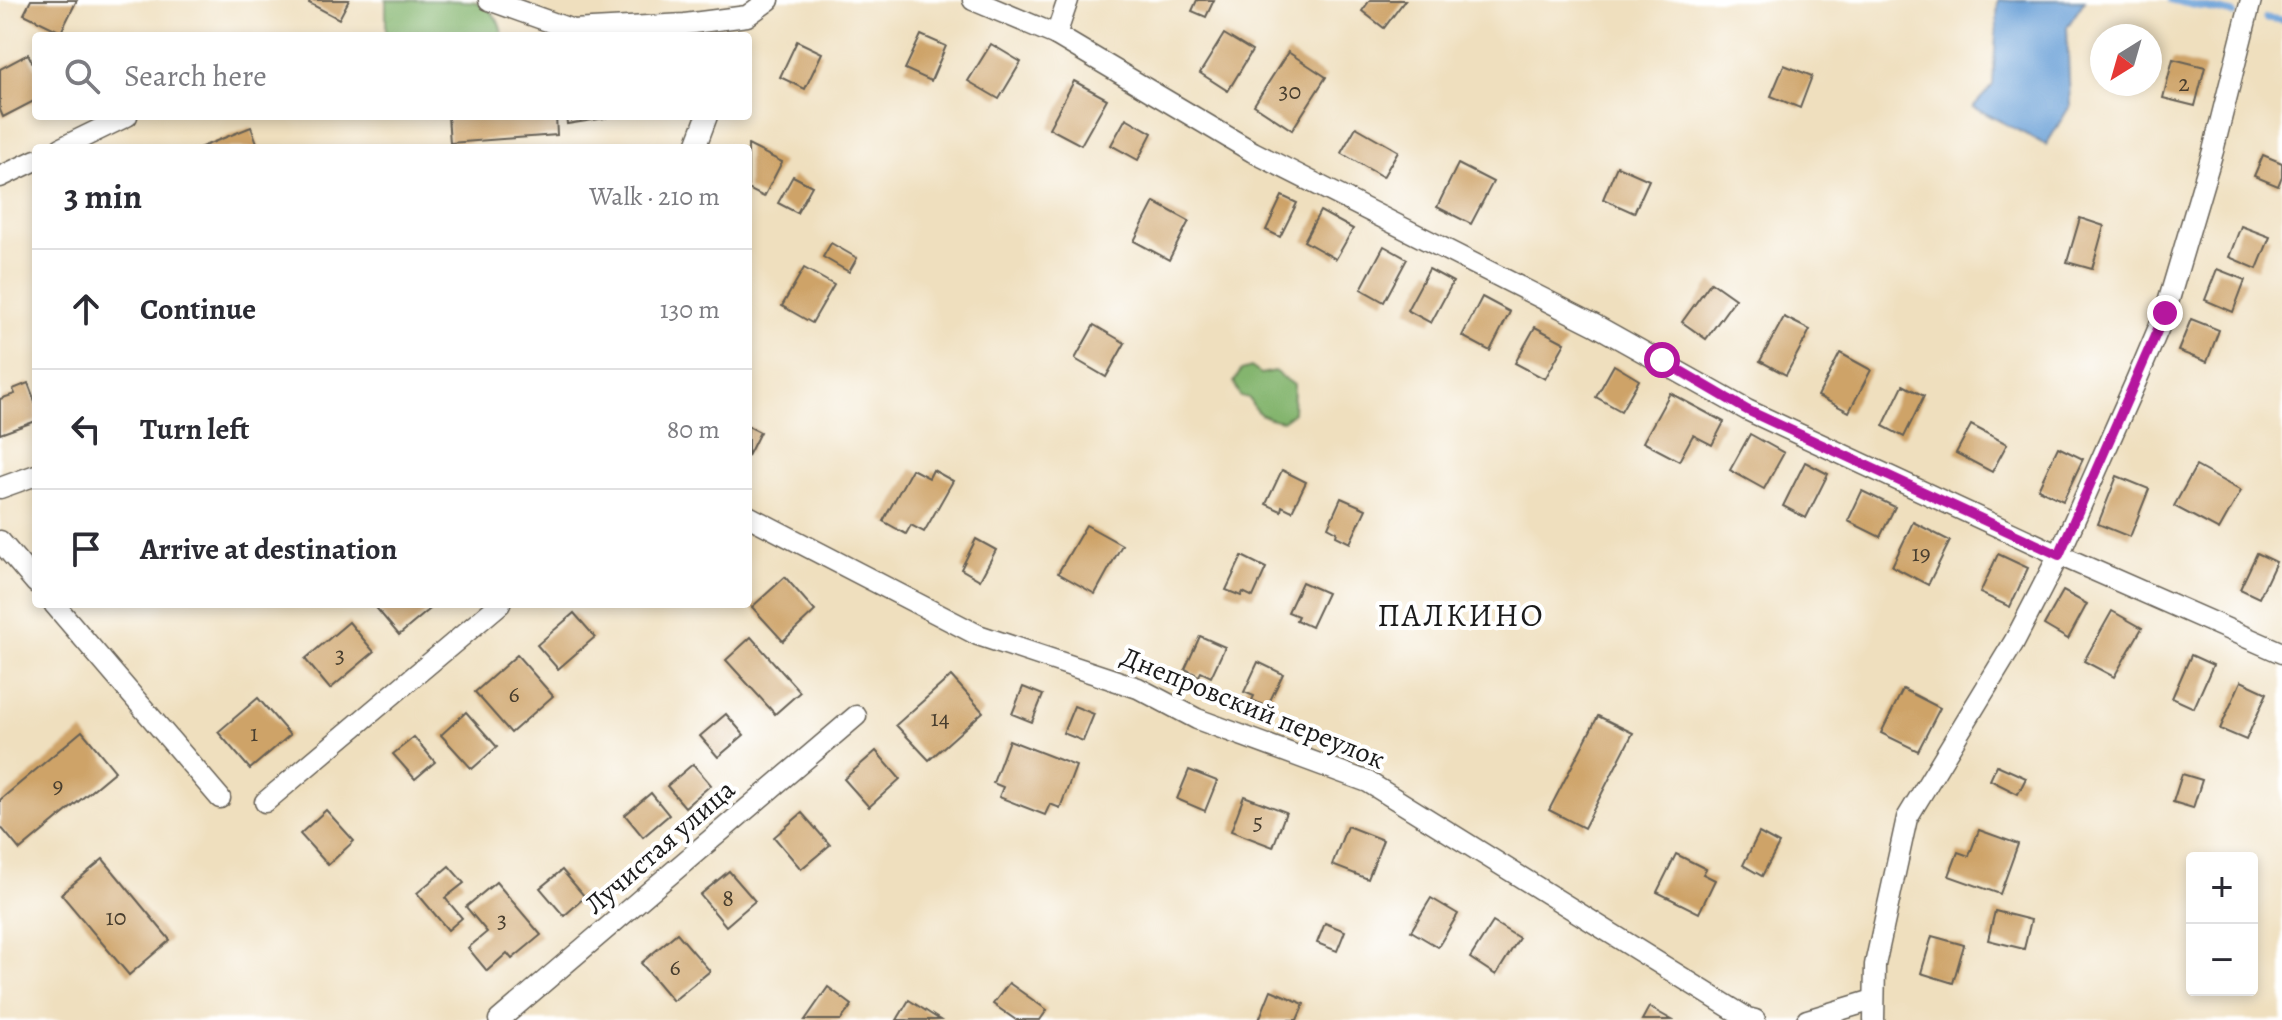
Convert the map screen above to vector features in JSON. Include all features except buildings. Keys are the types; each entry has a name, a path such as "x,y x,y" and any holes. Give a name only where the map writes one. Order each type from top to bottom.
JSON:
{"street":[{"path":"489,0 563,32"},
{"path":"578,32 747,16 769,0"},
{"path":"973,0 1056,35 1253,152 1608,332 1747,410 2059,555 2282,653"},
{"path":"1056,35 1068,0"},
{"path":"1807,1020 1873,1010 1875,965 1907,818 2014,642 2059,555 2165,313 2213,151 2251,0"},
{"path":"741,32 747,16"},
{"path":"69,144 119,120"},
{"path":"696,144 706,120"},
{"path":"0,177 32,162"},
{"path":"0,488 32,476"},
{"name":"Днепровский переулок","path":"752,518 978,635 1138,688 1197,719 1368,782 1747,1018 1755,1020"},
{"path":"0,541 32,578"},
{"path":"57,608 220,798"},
{"path":"265,802 495,608"},
{"name":"Лучистая улица","path":"499,1020 856,716"}],"green space":[{"path":"386,0 446,0 477,2 486,7 500,25 501,32 386,32"},
{"path":"1251,367 1261,374 1274,371 1294,385 1293,413 1282,421 1270,419 1258,412 1249,398 1240,396 1234,382 1241,370"}],"water":[{"path":"1998,0 2085,0 2067,27 2070,106 2046,145 1973,107 1993,85"}],"waterway":[{"path":"2171,0 2234,14"},
{"path":"2266,18 2282,20"}],"district":[{"name":"ПАЛКИНО","path":"1461,615"}],"route":[{"path":"1662,360 1747,410 2059,555 2165,313"}]}
